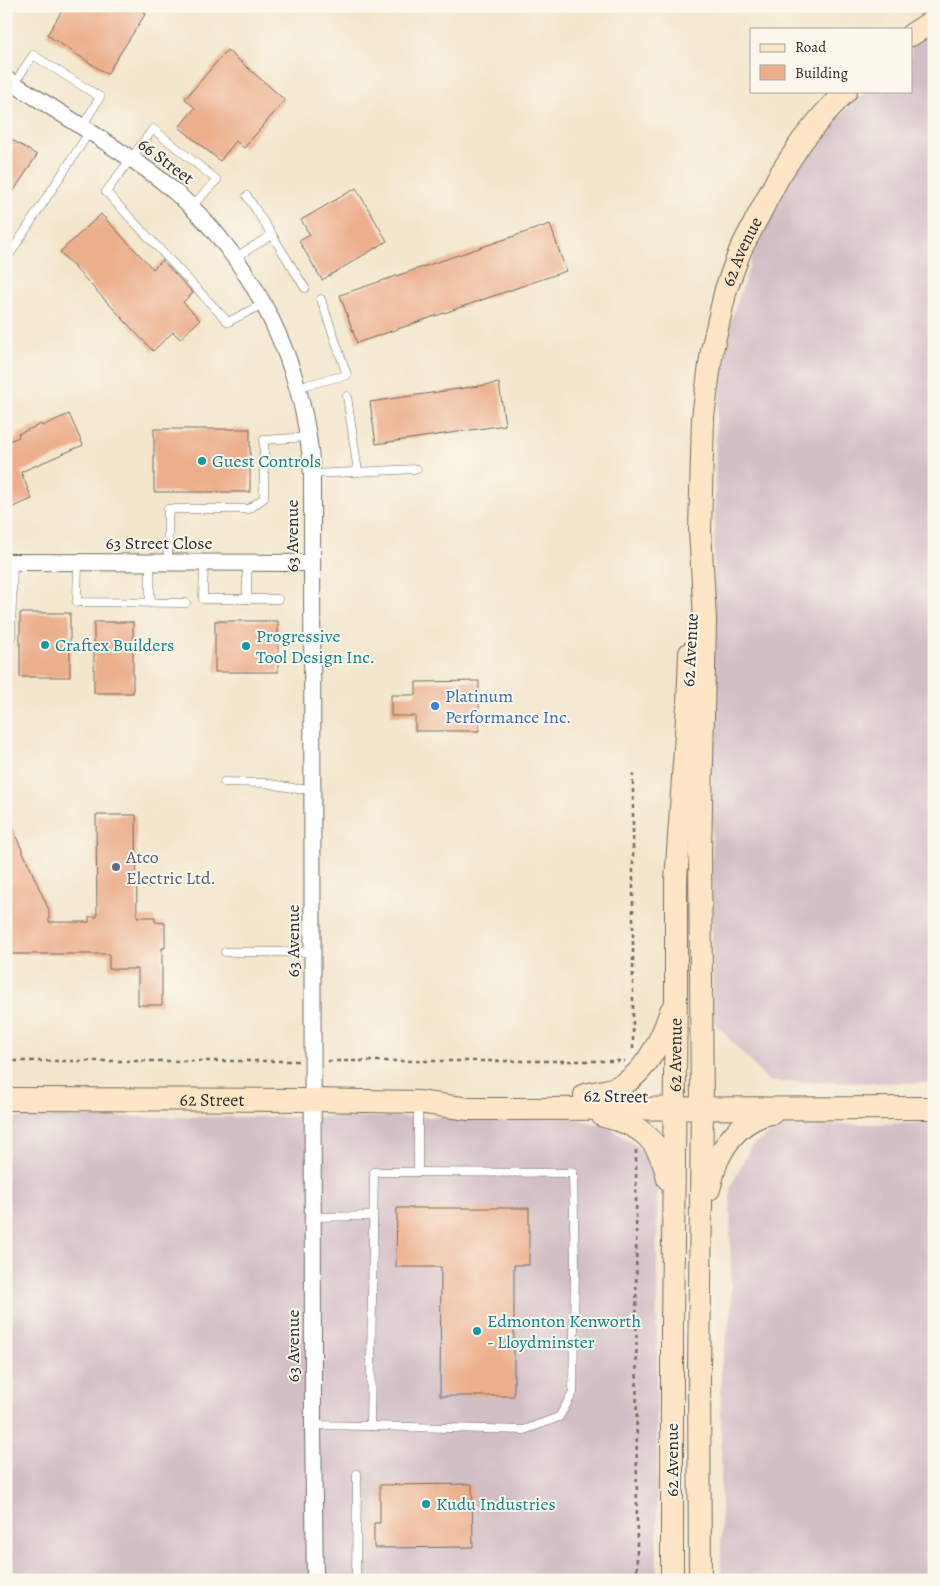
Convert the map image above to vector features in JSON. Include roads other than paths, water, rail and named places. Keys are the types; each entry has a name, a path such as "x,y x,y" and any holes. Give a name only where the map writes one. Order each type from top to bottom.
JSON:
{"main road":[{"path":"912,34 934,20"},
{"name":"62 Avenue","path":"672,1580 673,1210 677,853 688,704 691,620 700,530 703,417 706,383 726,289 740,251 779,176 802,141 845,92"},
{"name":"62 Avenue","path":"700,530 705,620 700,853 702,1102 699,1373 700,1580"},
{"path":"576,1102 623,1084 643,1067 662,1035 676,993"},
{"name":"62 Street","path":"6,1098 418,1102 469,1109 576,1102 675,1103 934,1096"},
{"path":"576,1102 617,1119 644,1133 658,1149 664,1162 673,1210"},
{"name":"62 Street","path":"702,1102 809,1108 934,1108"},
{"path":"702,1214 718,1160 728,1141 746,1122 762,1115 809,1108"}],"street":[{"name":"66 Street","path":"10,82 86,129 168,186 220,238 248,278 265,307"},
{"name":"63 Avenue","path":"265,307 283,345 298,387 309,437 312,474 313,1425 315,1579"},
{"name":"63 Street Close","path":"10,562 312,563"}],"lane":[{"path":"6,260 86,129 100,98 33,55 10,82"},
{"path":"191,207 217,180 153,129 106,192 228,322 265,307"},
{"path":"247,196 305,288"},
{"path":"234,258 272,235"},
{"path":"298,387 346,374 321,299"},
{"path":"347,396 358,472"},
{"path":"168,562 168,509 249,509 264,498 264,440 289,440 309,437"},
{"path":"312,474 417,469"},
{"path":"10,562 11,637"},
{"path":"78,562 77,602 186,603"},
{"path":"150,563 150,603"},
{"path":"204,563 203,599 278,599"},
{"path":"247,563 247,599"},
{"path":"224,782 265,783 298,789 313,789"},
{"path":"225,952 313,952"},
{"path":"418,1102 418,1172"},
{"path":"313,1425 524,1430 558,1417 573,1393 575,1266 573,1174 374,1172 370,1426"},
{"path":"313,1217 373,1216"},
{"path":"315,1579 356,1578 357,1474"}],"place":[{"name":"Guest Controls","path":"202,461"},
{"name":"Craftex Builders","path":"45,645"},
{"name":"Progressive Tool Design Inc.","path":"246,646"},
{"name":"Platinum Performance Inc.","path":"435,706"},
{"name":"Atco Electric Ltd.","path":"116,867"},
{"name":"Edmonton Kenworth - Lloydminster","path":"477,1331"},
{"name":"Kudu Industries","path":"426,1504"}]}
